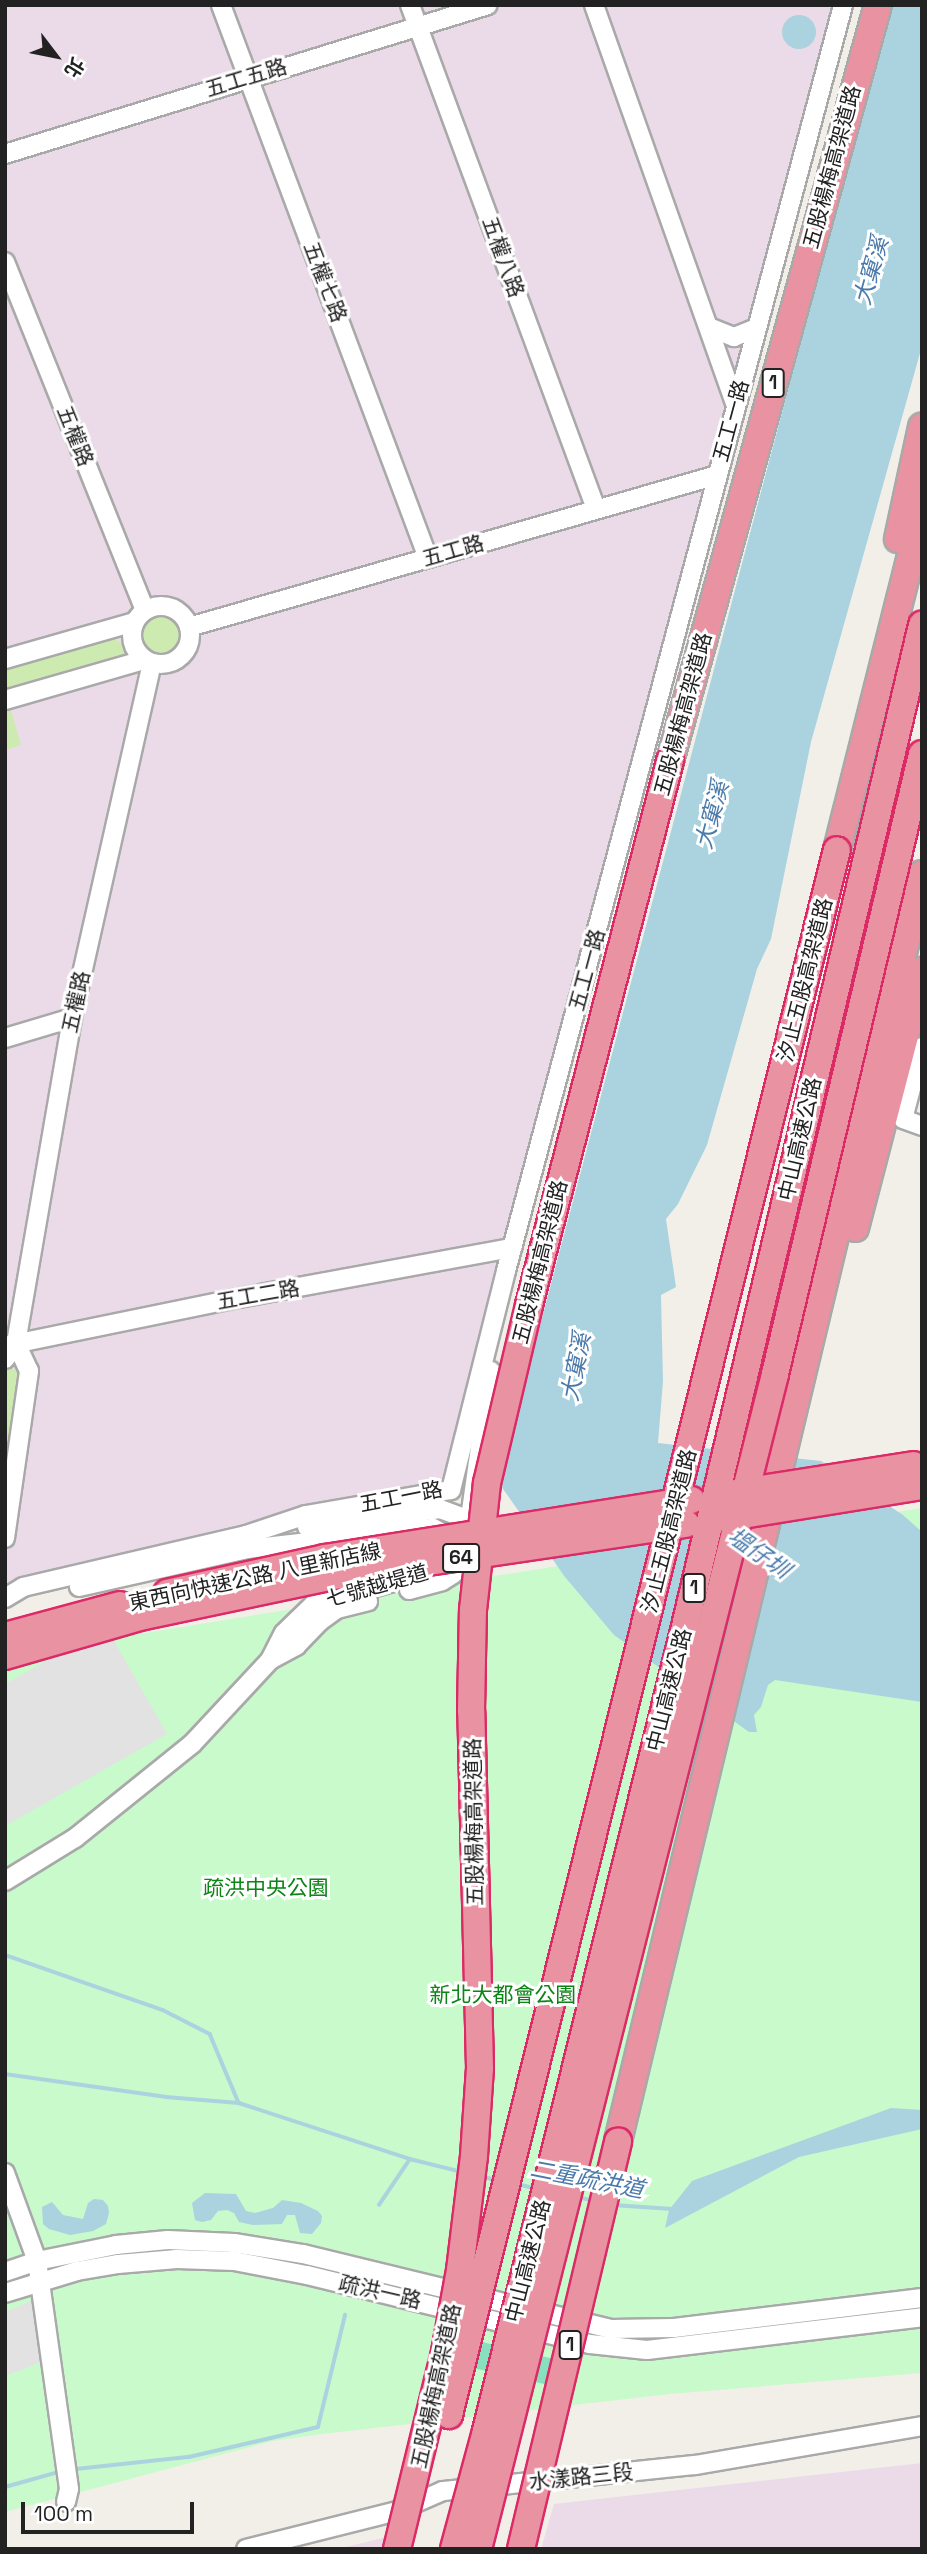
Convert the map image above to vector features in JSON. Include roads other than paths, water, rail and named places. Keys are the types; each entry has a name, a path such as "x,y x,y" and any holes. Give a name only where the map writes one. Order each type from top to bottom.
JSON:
{"highway":[{"name":"五股楊梅高架道路","path":"397,2549 445,2352 474,2156 480,2068 471,1699 473,1610 487,1483 532,1292 670,761 878,5"},
{"path":"887,768 882,671 892,564 922,428"},
{"name":"汐止五股高架道路","path":"415,2549 922,512"},
{"name":"中山高速公路","path":"454,2549 486,2431 686,1622 922,625"},
{"name":"中山高速公路","path":"478,2549 775,1374 922,754"},
{"path":"895,868 922,807"},
{"name":"1","path":"521,2549 922,874"},
{"name":"1","path":"618,2141 662,2003 922,971"},
{"name":"東西向快速公路 八里新店線","path":"5,1636 134,1601 325,1558 920,1470"},
{"name":"東西向快速公路 八里新店線","path":"5,1656 144,1616 333,1576 920,1470"}],"street":[{"name":"五權七路","path":"221,5 428,558"},
{"name":"五權八路","path":"410,5 596,509"},
{"name":"五工五路","path":"5,154 488,5"},
{"path":"594,5 735,405"},
{"name":"五工一路","path":"5,1599 247,1542 306,1515 451,1490 506,1270 843,5"},
{"name":"五權路","path":"5,262 140,616"},
{"path":"709,327 734,337 756,328"},
{"name":"五工路","path":"189,627 717,475"},
{"path":"5,659 140,616 160,606 175,609 189,627 189,643 181,656 168,664 148,662 5,700"},
{"path":"140,616 131,638 148,662"},
{"name":"五權路","path":"5,1359 11,1344 72,1018 148,662"},
{"path":"5,1038 72,1018"},
{"path":"922,1047 903,1119 922,1126"},
{"name":"五工二路","path":"11,1344 233,1299 512,1248"},
{"name":"七號越堤道","path":"270,1660 296,1646 319,1622 337,1609 442,1581 453,1574 465,1553 506,1270"},
{"path":"5,1538 29,1371 11,1344"},
{"path":"247,1542 440,1509 462,1517 468,1529"},
{"name":"七號越堤道","path":"5,1881 75,1838 192,1744 270,1660 284,1633 314,1604 436,1570 444,1565 450,1555 450,1542 445,1533 433,1528 247,1542"},
{"path":"5,2174 37,2261 69,2489 66,2502"},
{"name":"疏洪一路","path":"5,2272 37,2261 116,2245 168,2240 234,2243 303,2255 611,2329 674,2328 922,2298"},
{"name":"疏洪一路","path":"5,2293 38,2281 117,2264 177,2259 234,2261 307,2275 620,2349 686,2346 922,2317"},
{"name":"水漾路三段","path":"246,2549 397,2511 443,2491 695,2465 922,2426"}],"water":[{"path":"890,5 922,5 922,346 811,742 771,939 757,969 707,1145 678,1204 666,1219 676,1287 661,1295 663,1381 658,1443 821,1461 903,1515 922,1532 922,1702 775,1680 768,1685 761,1707 754,1715 757,1732 749,1732 614,1635 565,1577 501,1486 510,1439"},
{"path":"799,15 811,20 816,32 811,44 799,49 787,44 782,32 787,20"},
{"path":"891,2108 922,2110 922,2129 799,2157 665,2228 669,2210 692,2181"},
{"path":"205,2193 236,2194 246,2211 255,2213 273,2208 282,2200 301,2203 318,2211 322,2216 321,2223 312,2234 300,2233 295,2215 287,2215 282,2224 253,2225 239,2222 234,2213 227,2210 218,2211 211,2220 202,2222 195,2220 192,2203"},
{"path":"94,2199 103,2200 109,2213 106,2224 93,2231 70,2235 49,2229 43,2224 42,2207 52,2202 63,2215 83,2219 88,2203"}],"waterway":[{"name":"二重疏洪道","path":"5,1955 163,2010 210,2034 239,2103"},
{"name":"二重疏洪道","path":"5,2074 166,2097 239,2103 410,2159 462,2172"},
{"path":"379,2205 410,2159"},
{"name":"二重疏洪道","path":"480,2176 496,2180"},
{"name":"二重疏洪道","path":"518,2184 537,2189"},
{"name":"二重疏洪道","path":"576,2197 592,2200"},
{"name":"二重疏洪道","path":"613,2205 672,2209"},
{"path":"76,2469 189,2457 318,2427 345,2315"},
{"path":"5,2487 55,2473"}],"water label":[{"name":"大窠溪","path":"871,271"},
{"name":"大窠溪","path":"712,815"},
{"name":"大窠溪","path":"576,1367"},
{"name":"塭仔圳","path":"759,1553"}],"park label":[{"name":"疏洪中央公園","path":"266,1888"},
{"name":"新北大都會公園","path":"503,1995"}]}
